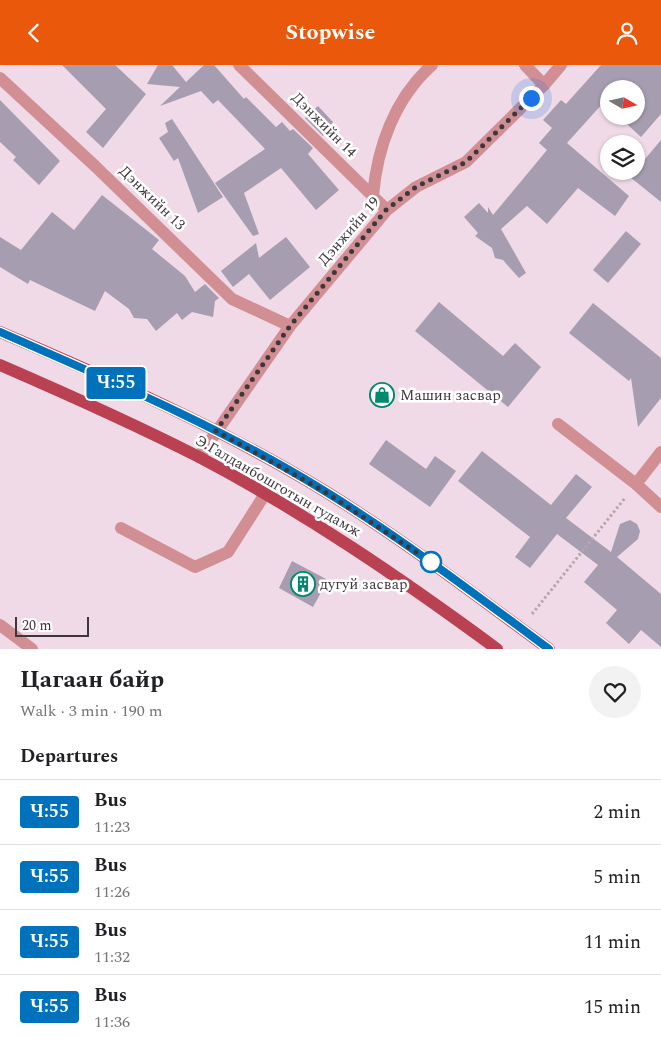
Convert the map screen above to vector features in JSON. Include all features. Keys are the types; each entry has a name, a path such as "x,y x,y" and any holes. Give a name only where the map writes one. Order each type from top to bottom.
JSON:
{"main road":[{"name":"Э.Галданбошготын гудамж","path":"0,332 90,371 216,431 322,490 429,560 549,649"},
{"name":"Э.Галданбошготын гудамж","path":"0,365 199,457 265,494 412,585 497,649"}],"street":[{"name":"Дэнжийн 14","path":"239,65 386,210"},
{"path":"373,196 376,167 392,117 418,78 432,65"},
{"path":"525,65 544,85"},
{"name":"Дэнжийн 19","path":"199,457 290,326 386,210 416,187 466,162 544,85 561,65"},
{"name":"Дэнжийн 13","path":"0,78 95,166 232,299 290,326"},
{"path":"558,424 636,484 661,507"},
{"path":"636,484 661,451"},
{"path":"121,527 195,567 228,552 265,494"},
{"path":"0,625 32,649"}],"path":[{"path":"522,629 636,484"}],"building":[{"path":"62,65 115,65 146,94 103,148 86,132 106,109"},
{"path":"158,65 172,65 186,82 204,65 214,65 244,99 246,97 276,127 282,122 290,131 293,129 313,148 308,154 339,190 316,210 281,168 244,193 259,234 253,236 215,183 265,149 218,100 213,104 201,91 160,106 180,87 147,84"},
{"path":"601,65 661,65 661,114 643,135 639,135 628,125 645,125 645,80 600,80 600,106 567,143 600,171 600,180 610,180 629,196 615,216 578,188 547,224 527,206 501,229 526,273 519,278 503,260 495,258 492,248 475,236 478,233 464,217 479,203 488,213 488,207 493,215 547,150 539,143 552,128 543,120 561,100 566,104"},
{"path":"0,100 60,161 39,185 13,160 16,157 0,142"},
{"path":"318,106 333,122 323,136 305,118"},
{"path":"172,119 223,197 198,213 178,158 174,161 159,138 168,132 165,123"},
{"path":"661,140 661,202 634,180 645,180 645,159"},
{"path":"102,195 159,240 152,249 185,276 195,292 205,284 219,298 215,301 213,317 192,312 182,320 177,313 156,331 147,319 134,318 129,309 105,291 95,311 30,280 28,284 0,267 0,237 21,250 52,212 74,230"},
{"path":"626,231 641,244 608,283 593,270"},
{"path":"286,237 310,267 270,300 249,274 233,287 221,271 256,243 259,258"},
{"path":"439,302 503,356 515,343 541,367 508,407 415,331"},
{"path":"593,303 661,358 661,398 638,427 631,378 629,381 569,333"},
{"path":"386,440 426,469 435,456 456,471 430,507 369,464"},
{"path":"482,451 551,505 576,474 592,487 566,518 611,552 620,524 630,520 637,524 640,531 638,539 617,557 661,594 661,647 641,630 629,644 606,623 617,610 584,582 598,565 557,534 530,568 515,557 530,537 458,481"},
{"name":"дугуй засвар","path":"292,561 328,580 313,607 279,588"}],"bus line":[{"name":"Ч:55","path":"0,332 90,371 216,431 322,490 429,560 549,649"}],"place":[{"name":"Машин засвар","path":"382,395"},
{"name":"дугуй засвар","path":"303,584"}],"route":[{"path":"431,562 322,490 216,431 290,326 386,210 416,187 466,162 531,98"}]}
